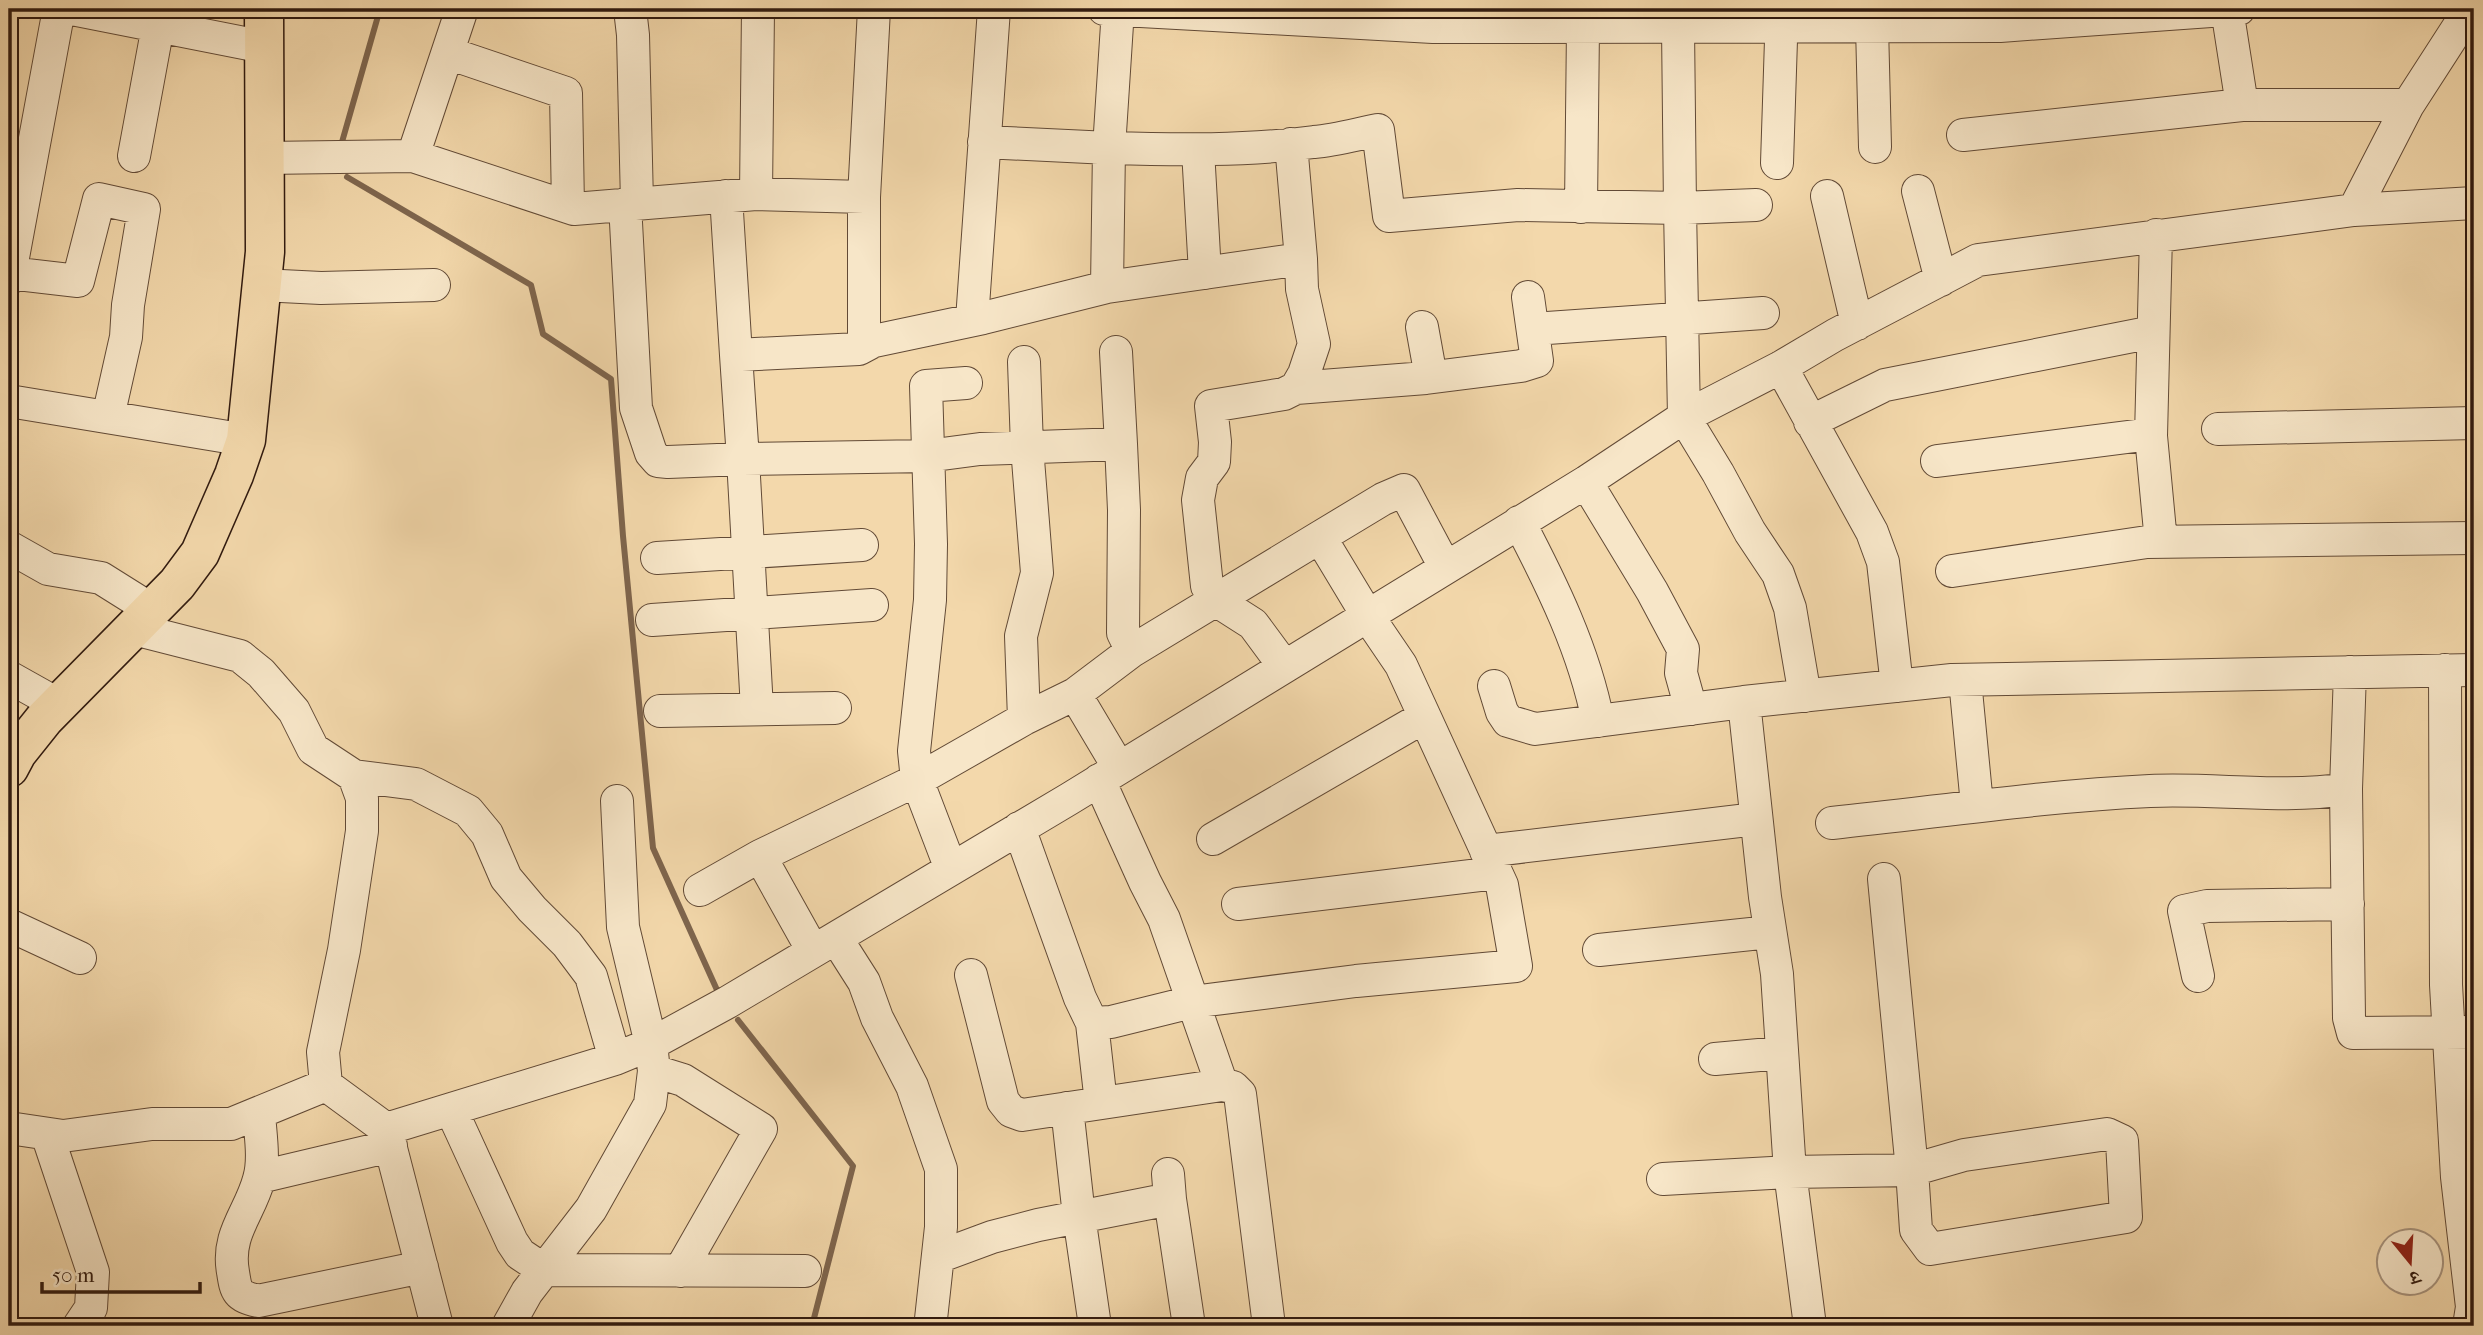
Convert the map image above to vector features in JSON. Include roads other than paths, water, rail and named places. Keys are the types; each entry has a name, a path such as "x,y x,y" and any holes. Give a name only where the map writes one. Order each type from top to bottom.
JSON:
{"main road":[{"path":"9,768 17,753 59,705 177,584 200,552 234,475 246,440 265,253 264,9"}],"street":[{"path":"59,9 9,275 79,281 99,199 144,209 125,337 108,417"},
{"path":"72,9 264,47"},
{"path":"413,156 462,9"},
{"path":"630,9 633,36 631,204 636,408 651,453 658,461 668,463 927,456 980,449 1121,444"},
{"path":"757,709 736,355 741,195 758,9"},
{"path":"864,346 864,197 874,9"},
{"path":"972,320 994,9"},
{"path":"1104,9 1523,18 1583,27 1678,26 1781,18 1872,26 2000,26 2153,12 2239,9"},
{"path":"1107,287 1109,148 1118,9"},
{"path":"2227,9 2242,105"},
{"path":"2354,210 2408,105 2470,9"},
{"path":"1777,163 1781,18"},
{"path":"134,156 158,26"},
{"path":"1678,26 1684,417 1750,532 1778,574 1790,608 1805,696"},
{"path":"1872,26 1875,147"},
{"path":"1581,206 1583,27"},
{"path":"448,52 566,93 568,207"},
{"path":"1963,135 2242,105 2408,105"},
{"path":"984,142 1198,150 1315,142 1378,130 1389,216 1518,205 1680,208 1756,205"},
{"path":"1291,144 1302,289 1314,344 1304,374 1296,388"},
{"path":"1198,150 1205,273"},
{"path":"264,158 413,156 574,209 741,195 864,197"},
{"path":"1918,191 1941,280"},
{"path":"1827,196 1857,324"},
{"path":"260,1177 388,1137 451,1109 615,1059 652,1058 729,1002 1109,774 1586,482 1684,417 1978,260 2354,210 2474,203"},
{"path":"2156,235 2151,433 2161,542"},
{"path":"736,355 859,349 874,341 1107,287 1301,259"},
{"path":"261,285 321,288 434,285"},
{"path":"1284,666 1253,624 1217,601 1207,586 1198,500 1202,478 1214,462 1211,406 1284,394 1296,388 1431,377 1521,366 1537,361 1528,297"},
{"path":"1533,329 1763,313"},
{"path":"1422,327 1431,377"},
{"path":"1810,422 1885,385 2153,332"},
{"path":"1116,352 1124,510 1123,633 1132,651"},
{"path":"1024,362 1027,447 1037,573 1021,636 1024,719"},
{"path":"1781,367 1872,532 1883,562 1898,686"},
{"path":"951,869 917,780 914,751 930,600 926,386 966,383"},
{"path":"9,401 246,440"},
{"path":"2218,429 2474,423"},
{"path":"1937,461 2151,433"},
{"path":"1586,482 1652,590 1683,649 1681,673 1691,709"},
{"path":"700,890 760,856 917,780 1024,719 1075,694 1132,651 1383,499 1404,490 1445,567"},
{"path":"1519,522 1543,568 1576,643 1590,681 1598,721"},
{"path":"1092,1023 1111,1022 1192,1002 1356,981 1517,966 1502,885 1401,666 1320,537"},
{"path":"1952,571 2147,542 2474,538"},
{"path":"657,558 862,545"},
{"path":"9,547 48,569 101,578 143,619 240,656 261,673 294,711 313,749 354,776 416,784 468,811 487,834 506,878 567,944 591,976 615,1059"},
{"path":"652,620 872,605"},
{"path":"1493,685 1508,721 1535,729 1744,702 1965,680 2460,670 2446,985 2462,1032 2457,1177 2472,1307 2469,1326"},
{"path":"2350,672 2346,789 2349,1018 2353,1033 2462,1032"},
{"path":"9,677 59,705"},
{"path":"1965,680 1977,805"},
{"path":"1075,694 1109,774 1145,882 1164,919 1222,1085"},
{"path":"1744,702 1756,819 1777,974 1790,1172 1810,1326"},
{"path":"660,711 835,708"},
{"path":"1213,839 1424,717"},
{"path":"354,776 362,798 362,831 344,950 323,1052 326,1085 388,1137 437,1326"},
{"path":"1832,823 1977,805 2151,791 2314,794 2346,789"},
{"path":"508,1326 527,1292 591,1209 650,1104 652,1058 623,927 617,800"},
{"path":"1238,904 1756,819"},
{"path":"1019,828 1080,998 1092,1023 1101,1103"},
{"path":"760,856 825,944 864,982 877,1018 912,1086 941,1169 942,1227 932,1326"},
{"path":"1663,1179 1790,1172 1912,1170 1964,1155 2107,1134 2122,1141 2126,1217 1930,1249 1916,1230 1912,1170 1884,880"},
{"path":"2198,976 2184,911 2207,906 2348,904"},
{"path":"9,925 80,958"},
{"path":"1599,950 1770,932"},
{"path":"971,975 1003,1101 1011,1111 1022,1115 1222,1085 1233,1087 1241,1094 1269,1326"},
{"path":"1715,1059 1782,1053"},
{"path":"652,1058 761,1129 680,1271"},
{"path":"9,1128 63,1136 152,1124 231,1124 326,1085"},
{"path":"1067,1108 1095,1326"},
{"path":"451,1109 512,1242 520,1254 544,1270 804,1271"},
{"path":"259,1113 260,1177 237,1230 230,1255 235,1288 243,1297 258,1301 422,1267"},
{"path":"47,1134 93,1272 91,1308 79,1326"},
{"path":"938,1257 992,1237 1079,1216 1169,1186 1189,1326"}],"waterway":[{"path":"342,142 380,9"},
{"path":"347,177 531,285 543,334 611,379 653,848 717,990"},
{"path":"738,1020 853,1166 812,1326"}]}
